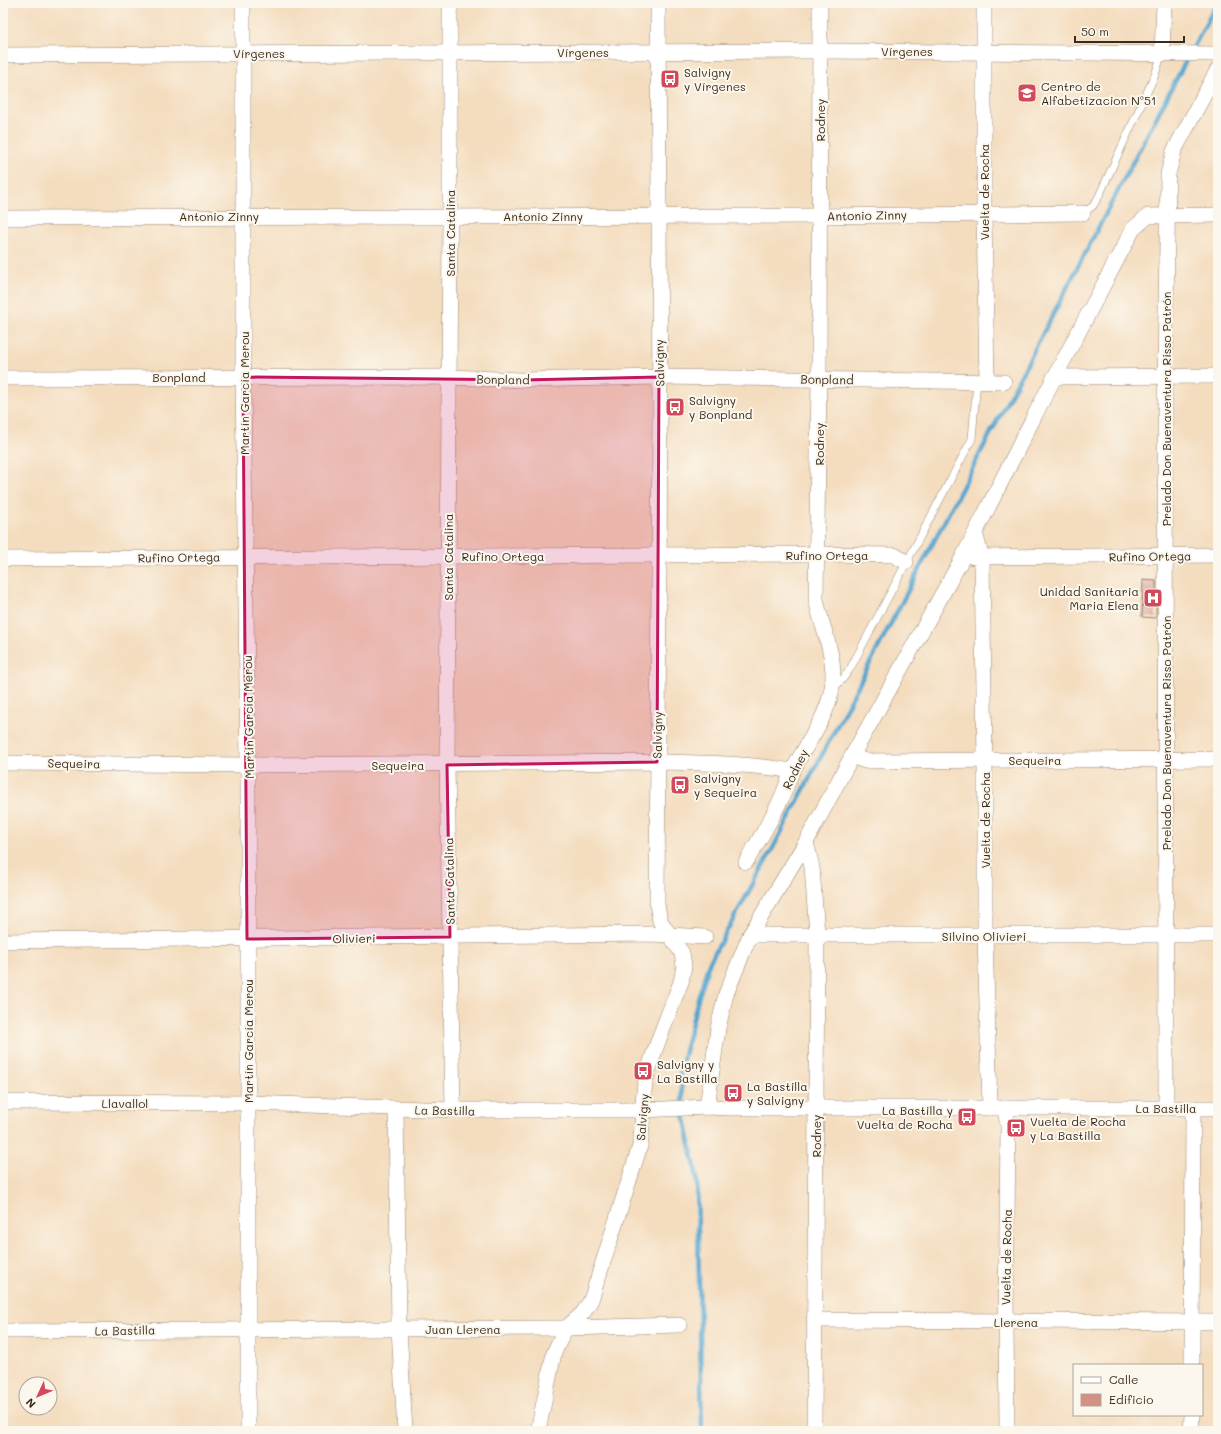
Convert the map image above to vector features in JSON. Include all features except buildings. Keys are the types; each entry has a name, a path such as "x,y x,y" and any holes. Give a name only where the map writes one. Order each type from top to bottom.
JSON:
{"street":[{"name":"Martín García Merou","path":"243,3 243,377 248,766 248,1431"},
{"name":"Santa Catalina","path":"450,3 451,53 446,765 453,1110"},
{"name":"Salvigny","path":"538,1431 554,1353 566,1328 583,1313 591,1300 640,1146 646,1078 681,982 684,966 682,953 660,921 657,904 660,409 658,3"},
{"name":"Rodney","path":"746,862 780,801 792,772 823,717 831,695 832,687 831,652 820,619 816,598 820,379 820,3"},
{"name":"Vuelta de Rocha","path":"982,380 984,3"},
{"path":"1162,53 1164,3"},
{"name":"Vírgenes","path":"3,55 820,51 984,51 1218,54"},
{"name":"Prelado Don Buenaventura Risso Patrón","path":"1166,1108 1167,556 1165,376 1166,215 1168,174 1174,151 1218,69"},
{"name":"Antonio Zinny","path":"3,218 244,216 820,216 1083,213"},
{"path":"707,1107 718,1028 726,994 750,935 806,842 962,557 1054,377 1133,229 1148,216 1218,215"},
{"path":"1054,377 1218,376"},
{"name":"Bonpland","path":"3,378 449,377 522,380 659,377 982,380 1004,382"},
{"name":"Vuelta de Rocha","path":"975,533 982,558 985,760 985,936 990,1108"},
{"name":"Rufino Ortega","path":"3,559 448,555 658,557 818,554 894,555 906,562"},
{"name":"Rufino Ortega","path":"962,557 1218,555"},
{"name":"Sequeira","path":"852,756 865,761 1218,759"},
{"name":"Sequeira","path":"3,762 248,766 657,762 717,763 770,767 792,772"},
{"name":"Rodney","path":"806,842 812,867 817,935 814,1431"},
{"name":"Silvino Olivieri","path":"750,935 1218,935"},
{"name":"Olivieri","path":"3,941 450,937 706,937"},
{"name":"Llavallol","path":"3,1102 248,1103"},
{"name":"La Bastilla","path":"248,1103 396,1110 642,1110 707,1107 1218,1108"},
{"name":"Vuelta de Rocha","path":"1006,1108 1008,1127 1006,1322 1007,1431"},
{"path":"1192,1364 1193,1108"},
{"path":"396,1110 400,1329 405,1431"},
{"name":"Llerena","path":"814,1320 1218,1322"},
{"name":"Juan Llerena","path":"247,1329 566,1328 679,1325"},
{"name":"La Bastilla","path":"3,1331 247,1329"},
{"path":"1192,1416 1192,1431"}],"lane":[{"path":"1083,213 1093,206 1098,198 1155,75 1162,53"},
{"path":"832,687 842,680 850,669 972,439 982,380"}],"highlighted area":[{"path":"243,377 522,380 659,377 657,762 447,765 450,937 247,939"}],"waterway":[{"path":"1192,50 1217,3"},
{"path":"702,1431 697,1178 684,1114 680,1072 697,1002 709,963 773,848 1188,57"}],"place":[{"name":"Salvigny y Vírgenes","path":"670,79"},
{"name":"Centro de Alfabetizacion Nº51","path":"1027,93"},
{"name":"Salvigny y Bonpland","path":"675,407"},
{"name":"Unidad Sanitaria Maria Elena","path":"1153,598"},
{"name":"Salvigny y Sequeira","path":"680,785"},
{"name":"Salvigny y La Bastilla","path":"643,1071"},
{"name":"La Bastilla y Salvigny","path":"733,1093"},
{"name":"La Bastilla y Vuelta de Rocha","path":"967,1117"},
{"name":"Vuelta de Rocha y La Bastilla","path":"1016,1128"}]}
